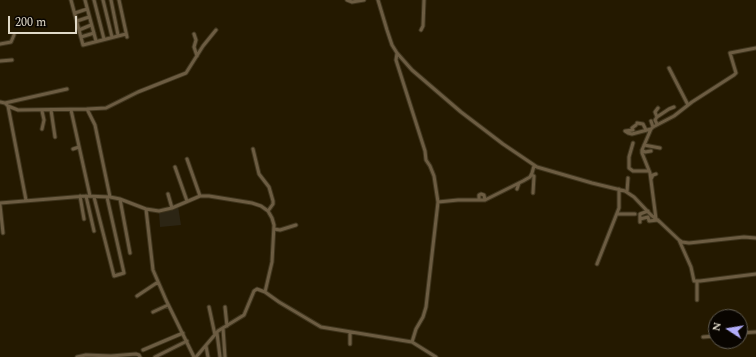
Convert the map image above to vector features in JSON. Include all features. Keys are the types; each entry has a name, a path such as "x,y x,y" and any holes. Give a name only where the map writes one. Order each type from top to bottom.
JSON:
{"street":[{"path":"71,0 83,45 118,35 126,35 119,0"},
{"path":"85,0 96,41"},
{"path":"94,0 104,39"},
{"path":"103,0 112,37"},
{"path":"111,0 118,35"},
{"path":"347,0 352,2 364,0"},
{"path":"378,0 386,30 397,53 412,70 503,144 534,166 619,189 627,192 641,203 648,212 679,240 690,267 693,280 696,281 697,300"},
{"path":"421,30 423,26 424,0"},
{"path":"75,13 87,9"},
{"path":"77,21 89,17"},
{"path":"79,30 91,25"},
{"path":"0,102 7,104 16,110 42,111 106,108 138,92 184,74 188,71 205,43 216,30"},
{"path":"81,37 94,33"},
{"path":"194,34 196,40 194,47 197,56"},
{"path":"0,44 11,42 14,35"},
{"path":"646,130 643,124 636,124 633,130 646,130 652,128 674,116 735,74 736,71 730,53 756,48"},
{"path":"397,53 396,60 425,151 426,160 434,176 438,202 426,307 412,342"},
{"path":"0,61 12,60"},
{"path":"668,68 688,105"},
{"path":"7,104 67,89"},
{"path":"7,104 26,200"},
{"path":"657,124 655,120 657,117 655,112 658,108"},
{"path":"657,117 669,108 674,108"},
{"path":"71,110 79,147 114,276 124,273 95,125 87,109"},
{"path":"51,110 55,137"},
{"path":"42,111 44,120 42,129"},
{"path":"651,121 652,128 642,150 651,179 657,219"},
{"path":"664,121 665,125"},
{"path":"633,143 629,157 629,168 633,171 649,170"},
{"path":"644,146 660,148"},
{"path":"73,149 79,147"},
{"path":"253,149 259,174 269,187 273,201 273,204 268,211"},
{"path":"642,150 645,152 651,151"},
{"path":"187,159 200,196"},
{"path":"533,193 534,176 532,175 534,166"},
{"path":"175,167 187,201"},
{"path":"651,179 653,175 656,174"},
{"path":"438,202 485,200 532,175"},
{"path":"627,192 628,178"},
{"path":"517,189 519,183"},
{"path":"597,264 619,208 619,189"},
{"path":"168,194 172,208"},
{"path":"479,200 479,195 481,194 484,195 485,200"},
{"path":"80,196 84,219"},
{"path":"3,233 0,204 26,200 80,196 109,197 120,199 146,209 159,211 172,208 200,196 219,196 252,202 268,211 274,222 272,262 264,292"},
{"path":"86,196 94,230"},
{"path":"120,199 130,254"},
{"path":"146,209 153,269 168,305 196,357 216,334 245,314 254,291 257,289 318,326 350,333 412,342 436,357"},
{"path":"648,212 640,213 640,220 648,217 649,221 657,219"},
{"path":"617,214 634,215"},
{"path":"274,229 283,229 296,225"},
{"path":"679,240 689,242 738,237 756,238"},
{"path":"696,281 756,274"},
{"path":"137,296 158,282"},
{"path":"153,312 168,305"},
{"path":"209,307 220,357"},
{"path":"224,307 227,326"},
{"path":"223,328 225,357"},
{"path":"143,350 183,333"},
{"path":"350,333 350,344"},
{"path":"703,337 708,337"},
{"path":"155,357 187,341"},
{"path":"206,346 208,357"},
{"path":"77,357 86,355 112,356 136,354 140,357"}],"shaded area":[{"path":"178,206 181,225 160,227 159,212"}]}
